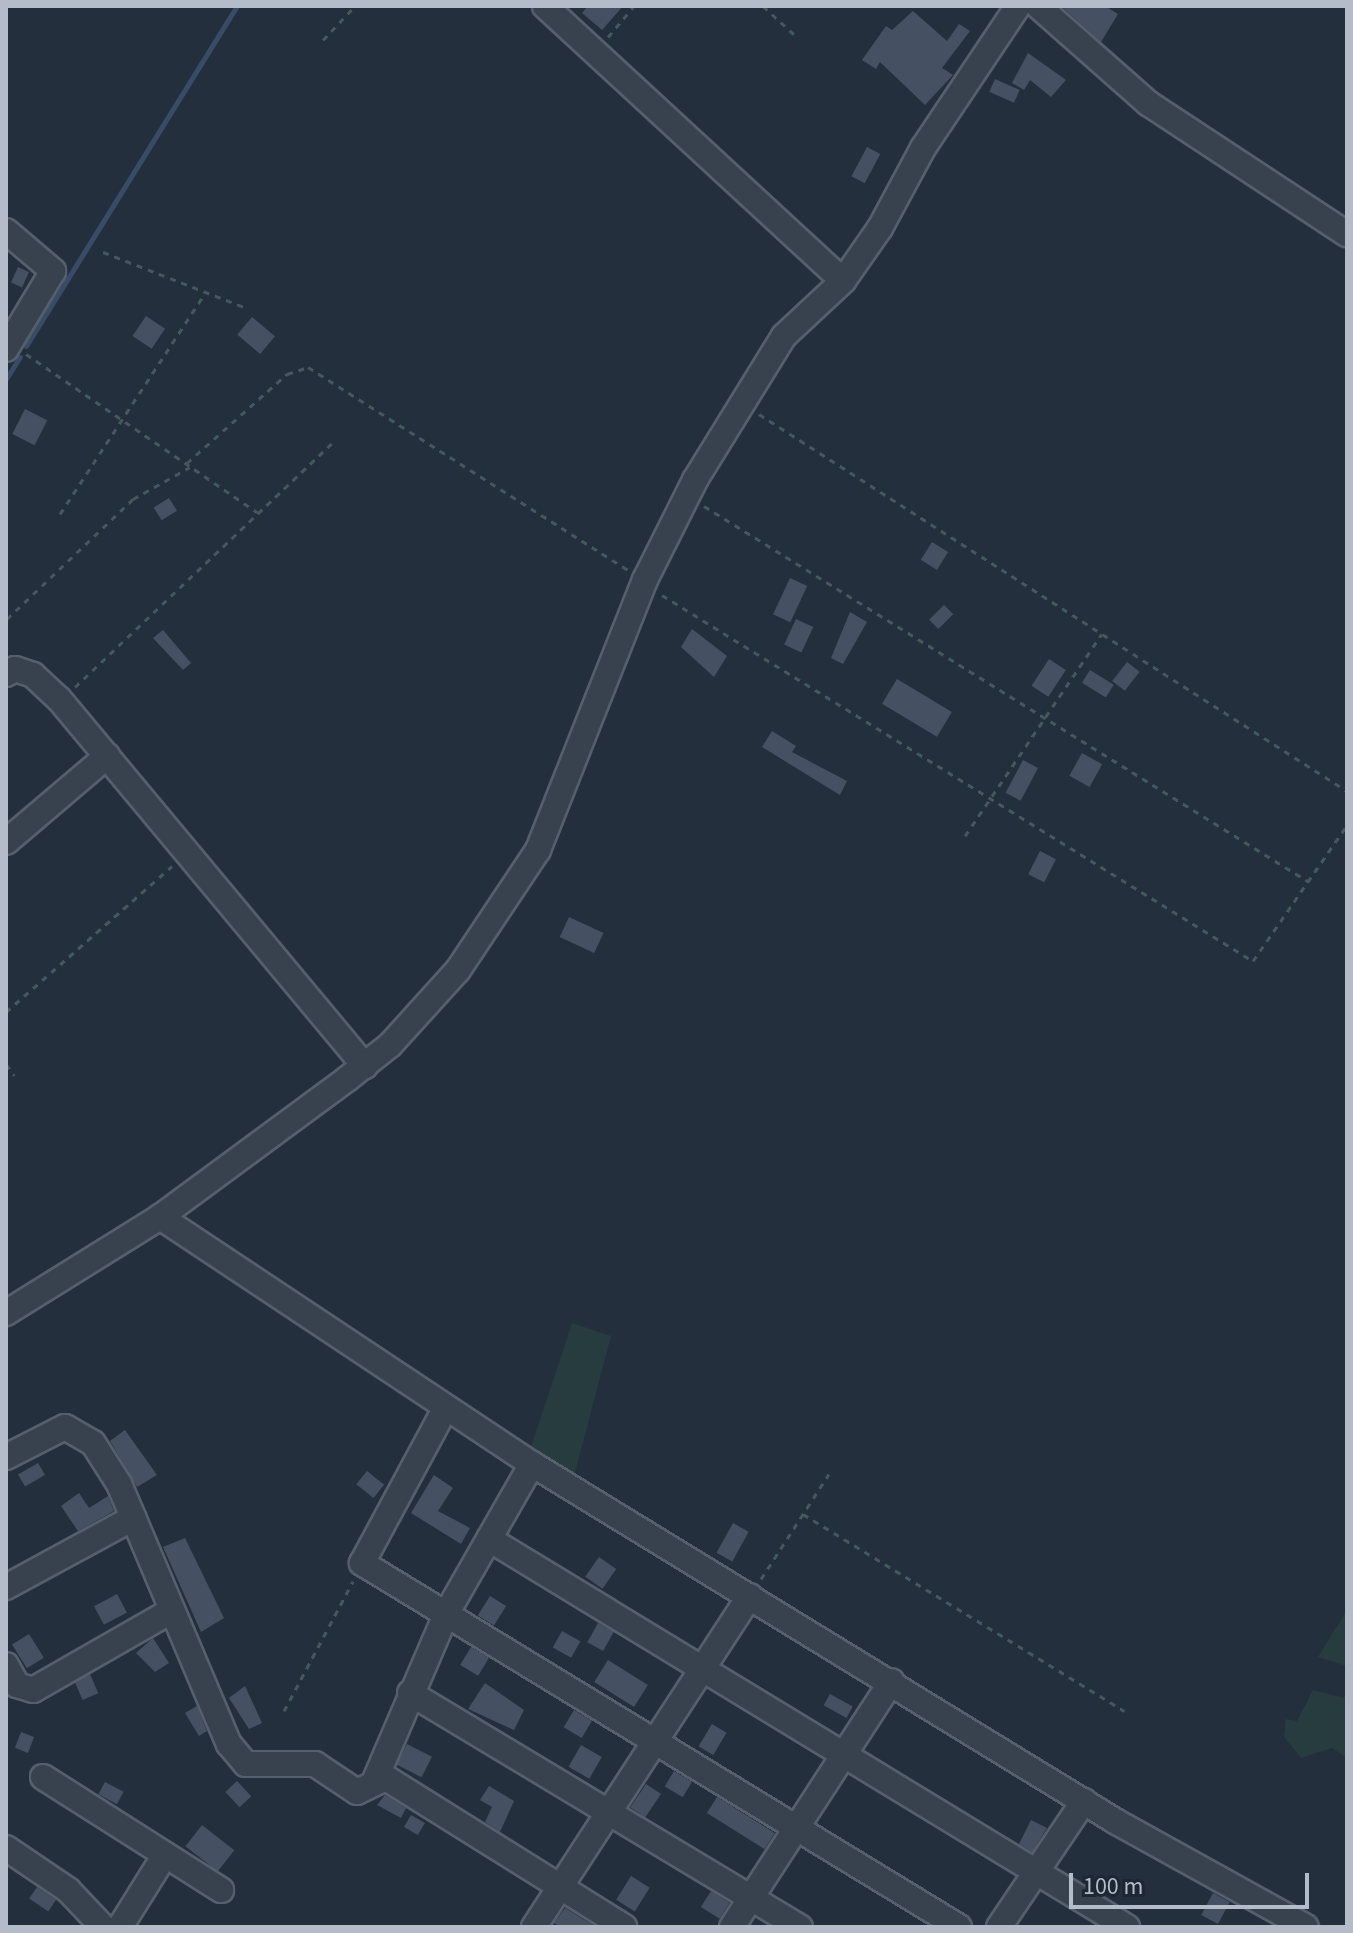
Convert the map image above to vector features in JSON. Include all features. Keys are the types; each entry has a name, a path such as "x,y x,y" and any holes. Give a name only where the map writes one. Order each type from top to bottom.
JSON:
{"street":[{"path":"545,6 843,281"},
{"path":"6,1313 160,1217 365,1066 458,970 512,898 558,808 644,582 688,495 784,336 843,281 1018,6"},
{"path":"1038,6 1148,103 1347,234"},
{"path":"6,231 53,271 8,346"},
{"path":"6,674 15,669 33,675 59,699 365,1066"},
{"path":"6,842 107,756"},
{"path":"160,1217 532,1464 1084,1801 1306,1927"},
{"path":"445,1409 362,1563 959,1927"},
{"path":"6,1457 65,1427 78,1430 119,1484 169,1612 229,1744 246,1764 315,1764 357,1792 375,1780 446,1614 532,1464"},
{"path":"6,1587 133,1518"},
{"path":"489,1539 704,1667 1034,1874 1127,1927"},
{"path":"534,1927 750,1596"},
{"path":"6,1665 17,1685 33,1690 169,1612"},
{"path":"732,1927 892,1681"},
{"path":"410,1693 800,1927"},
{"path":"43,1777 221,1890"},
{"path":"375,1780 399,1786 624,1927"},
{"path":"999,1927 1084,1801"},
{"path":"6,1848 68,1890 103,1927"},
{"path":"120,1927 165,1855"}],"path":[{"path":"323,40 355,6"},
{"path":"595,52 634,6"},
{"path":"766,7 796,36"},
{"path":"103,252 244,307"},
{"path":"60,514 205,293"},
{"path":"8,346 123,419 257,512"},
{"path":"7,619 133,499 189,465 287,374 308,367 644,582 1253,961 1347,825"},
{"path":"742,403 1347,791"},
{"path":"59,699 332,443"},
{"path":"688,495 1309,882"},
{"path":"965,836 1102,634"},
{"path":"6,1012 187,853"},
{"path":"6,1064 14,1075"},
{"path":"750,1596 829,1474"},
{"path":"803,1514 1124,1711"},
{"path":"284,1711 362,1563"}],"green space":[{"path":"572,1323 611,1336 574,1476 531,1447"},
{"path":"1347,1610 1347,1666 1318,1657"},
{"path":"1347,1688 1347,1758 1332,1748 1301,1758 1284,1737 1286,1719 1297,1721 1313,1690 1344,1698"}],"building":[{"path":"588,6 623,6 602,30 582,13"},
{"path":"1061,6 1105,6 1118,14 1101,42"},
{"path":"913,11 947,41 959,24 970,31 942,68 953,75 925,105 880,62 876,69 862,60 886,26 892,30"},
{"path":"1028,53 1066,80 1051,97 1030,80 1024,90 1012,83"},
{"path":"995,79 1020,90 1014,103 989,92"},
{"path":"867,147 880,154 865,183 852,176"},
{"path":"18,267 29,272 22,287 11,283"},
{"path":"146,316 165,329 152,349 133,336"},
{"path":"252,317 275,336 260,354 237,335"},
{"path":"25,409 47,420 35,445 12,434"},
{"path":"169,498 177,511 162,520 154,508"},
{"path":"932,542 948,552 937,570 921,560"},
{"path":"790,578 807,586 790,622 773,614"},
{"path":"944,605 953,614 938,629 929,620"},
{"path":"850,612 867,622 843,664 831,658"},
{"path":"796,619 813,627 801,652 784,644"},
{"path":"692,629 727,656 714,677 681,647"},
{"path":"163,630 191,663 183,670 153,638"},
{"path":"1049,659 1066,670 1048,697 1032,686"},
{"path":"1127,662 1140,672 1125,691 1112,681"},
{"path":"1090,670 1114,685 1106,698 1082,683"},
{"path":"897,679 952,712 937,737 882,704"},
{"path":"772,731 796,746 792,752 847,781 840,795 762,747"},
{"path":"1082,753 1102,764 1090,787 1069,776"},
{"path":"1023,760 1038,768 1021,801 1006,793"},
{"path":"1040,851 1056,859 1044,882 1028,874"},
{"path":"569,917 603,933 594,953 560,937"},
{"path":"125,1430 157,1475 137,1487 110,1441"},
{"path":"38,1463 45,1475 25,1487 18,1474"},
{"path":"367,1471 384,1485 373,1498 356,1484"},
{"path":"434,1475 453,1488 438,1511 470,1528 461,1544 411,1513"},
{"path":"79,1493 89,1508 108,1496 114,1511 78,1531 61,1506"},
{"path":"733,1523 749,1532 732,1561 717,1553"},
{"path":"185,1538 224,1618 201,1632 163,1547"},
{"path":"599,1557 616,1569 602,1589 585,1577"},
{"path":"117,1594 127,1613 104,1625 94,1606"},
{"path":"490,1596 506,1606 494,1626 478,1616"},
{"path":"598,1623 614,1632 603,1651 587,1642"},
{"path":"562,1631 580,1641 571,1658 553,1648"},
{"path":"29,1634 44,1658 27,1668 12,1645"},
{"path":"153,1638 169,1663 155,1672 136,1653"},
{"path":"471,1647 489,1658 478,1676 460,1665"},
{"path":"608,1660 648,1685 634,1707 594,1682"},
{"path":"90,1674 98,1693 83,1700 74,1681"},
{"path":"485,1683 524,1710 514,1730 468,1709"},
{"path":"245,1686 262,1723 249,1729 229,1698"},
{"path":"830,1694 853,1707 846,1718 824,1705"},
{"path":"197,1706 207,1731 199,1736 185,1713"},
{"path":"574,1710 592,1721 582,1738 564,1727"},
{"path":"712,1724 727,1733 713,1755 699,1746"},
{"path":"21,1732 34,1737 28,1753 15,1748"},
{"path":"407,1744 432,1757 422,1777 397,1764"},
{"path":"581,1745 602,1757 589,1779 568,1767"},
{"path":"674,1771 692,1782 683,1797 665,1786"},
{"path":"237,1781 251,1796 240,1807 225,1792"},
{"path":"105,1782 124,1792 117,1804 98,1794"},
{"path":"646,1784 661,1794 645,1817 630,1807"},
{"path":"489,1786 514,1801 500,1832 485,1822 492,1807 480,1800"},
{"path":"385,1795 406,1808 401,1818 377,1805"},
{"path":"717,1797 775,1833 765,1849 707,1813"},
{"path":"411,1815 425,1823 418,1835 404,1827"},
{"path":"1031,1820 1047,1828 1032,1852 1019,1844"},
{"path":"202,1825 234,1850 218,1872 185,1846"},
{"path":"631,1876 650,1888 635,1911 616,1900"},
{"path":"37,1887 56,1900 48,1911 29,1899"},
{"path":"711,1891 730,1903 720,1919 701,1907"},
{"path":"1213,1893 1230,1902 1218,1924 1201,1915"},
{"path":"565,1908 596,1927 560,1927 554,1923"}],"waterway":[{"path":"26,346 237,6"},
{"path":"6,379 20,357"}]}
